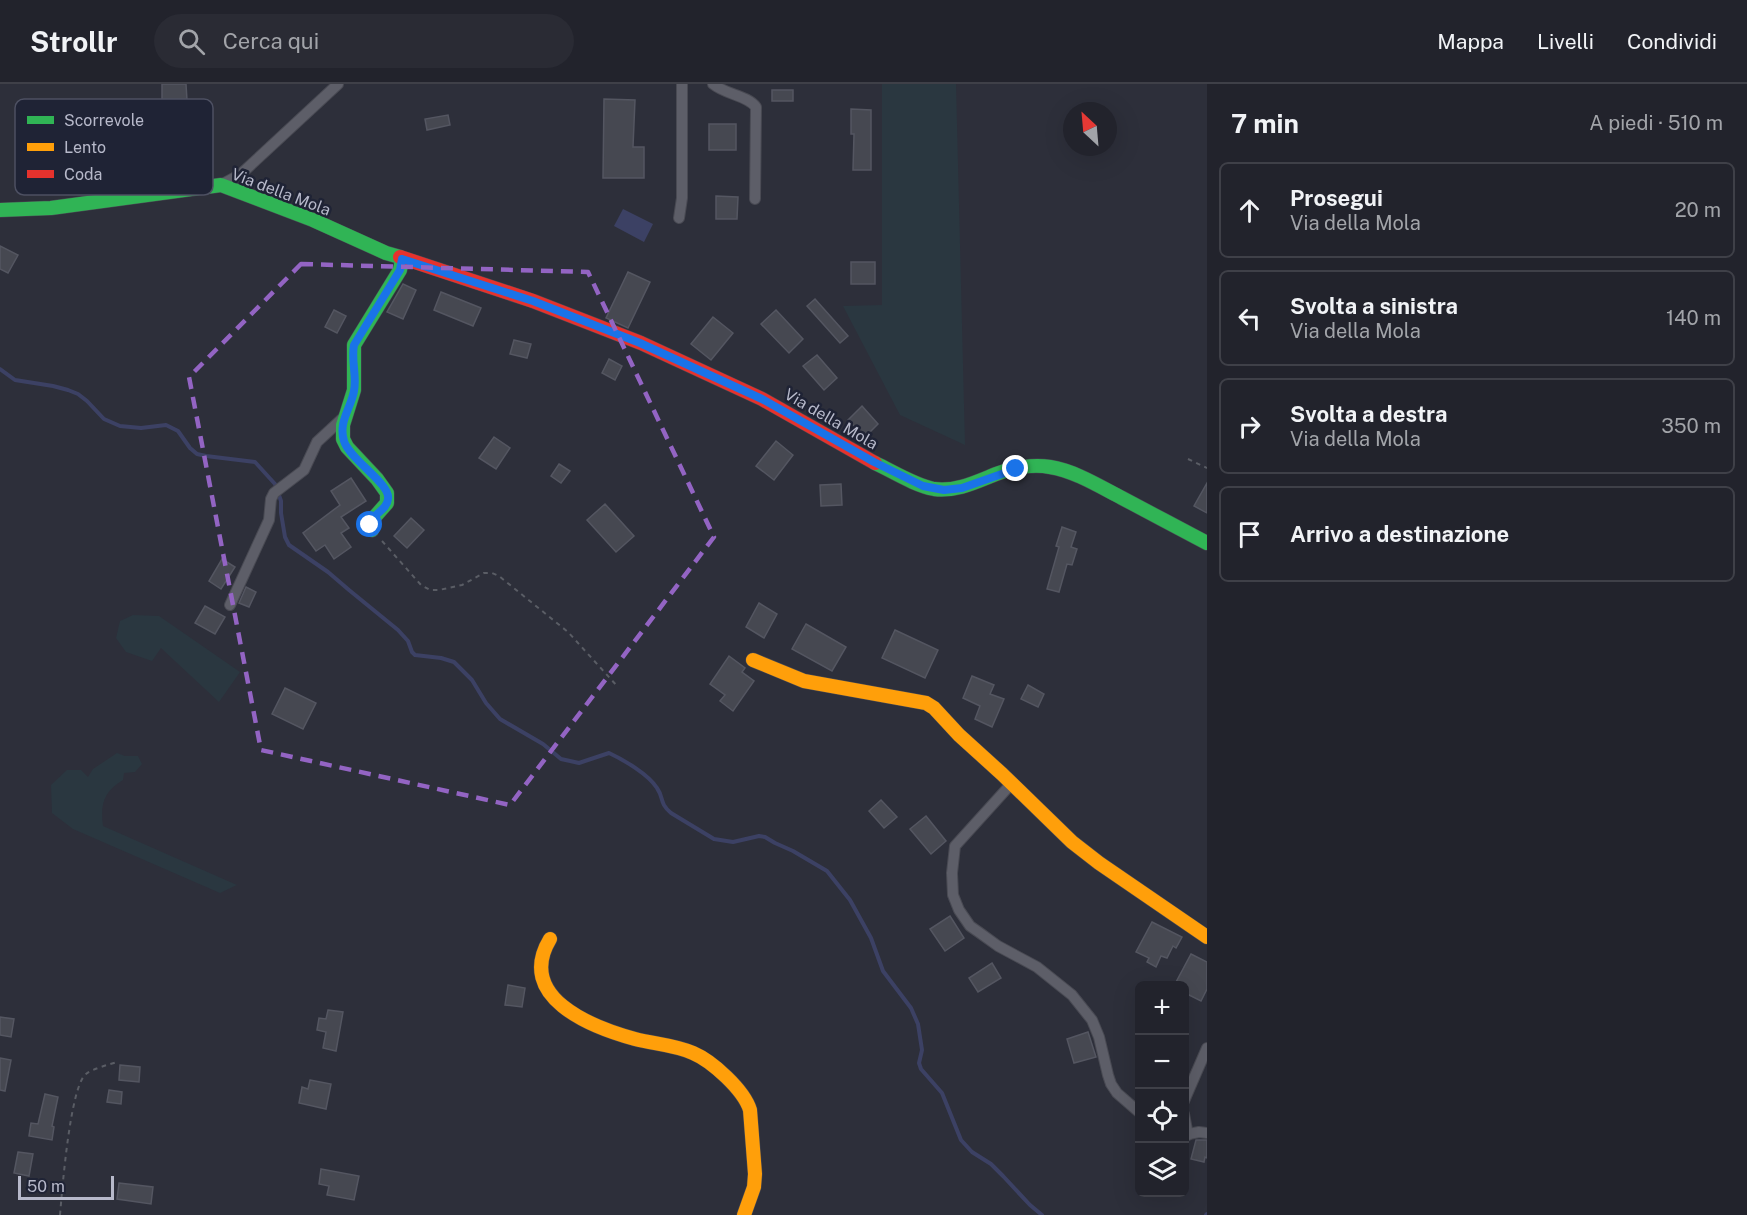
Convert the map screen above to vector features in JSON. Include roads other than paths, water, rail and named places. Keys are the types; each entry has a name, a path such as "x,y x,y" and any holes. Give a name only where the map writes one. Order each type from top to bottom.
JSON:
{"street":[{"path":"220,185 241,174 338,84"},
{"path":"679,219 682,198 682,84"},
{"path":"713,84 724,92 753,103 756,107 755,199"},
{"name":"Via della Mola","path":"213,186 220,185 313,220 402,259 524,298 640,343 762,399 874,462 923,486 953,489 1016,469 1041,466 1061,469 1207,543"},
{"name":"Via della Mola","path":"0,210 51,208 152,195"},
{"path":"230,604 269,520 271,500 278,490 304,470 317,442 343,418 354,393 354,345 400,270 402,259"},
{"path":"343,418 344,440 348,448 384,486 388,494 386,506 371,521 372,530"},
{"path":"753,660 804,681 930,705 1086,854 1207,937"},
{"path":"1012,783 955,846 952,873 953,895 958,910 970,926 998,946 1038,967 1072,995 1092,1020 1104,1054 1111,1084 1117,1093 1135,1109"},
{"path":"550,939 543,949 542,976 544,986 560,1004 582,1020 600,1028 701,1057 744,1096 750,1110 755,1174 754,1187 744,1215"},
{"path":"1189,1091 1207,1047"},
{"path":"1189,1134 1207,1133"}],"water":[{"path":"623,209 653,224 644,242 614,226"}],"waterway":[{"path":"0,369 15,380 53,386 78,394 104,419 120,426 141,428 166,425 178,431 197,454 255,462 275,484 281,501 285,537 289,545 328,572 398,630 408,641 415,655 454,662 472,680 486,703 500,719 543,744 561,759 579,763 609,753 622,759 653,783 671,813 714,839 733,842 759,836 765,837 827,871 850,900 871,938 883,971 911,1008 918,1024 922,1050 919,1063 921,1069 942,1093 961,1140 972,1152 991,1164 1042,1215"}]}
